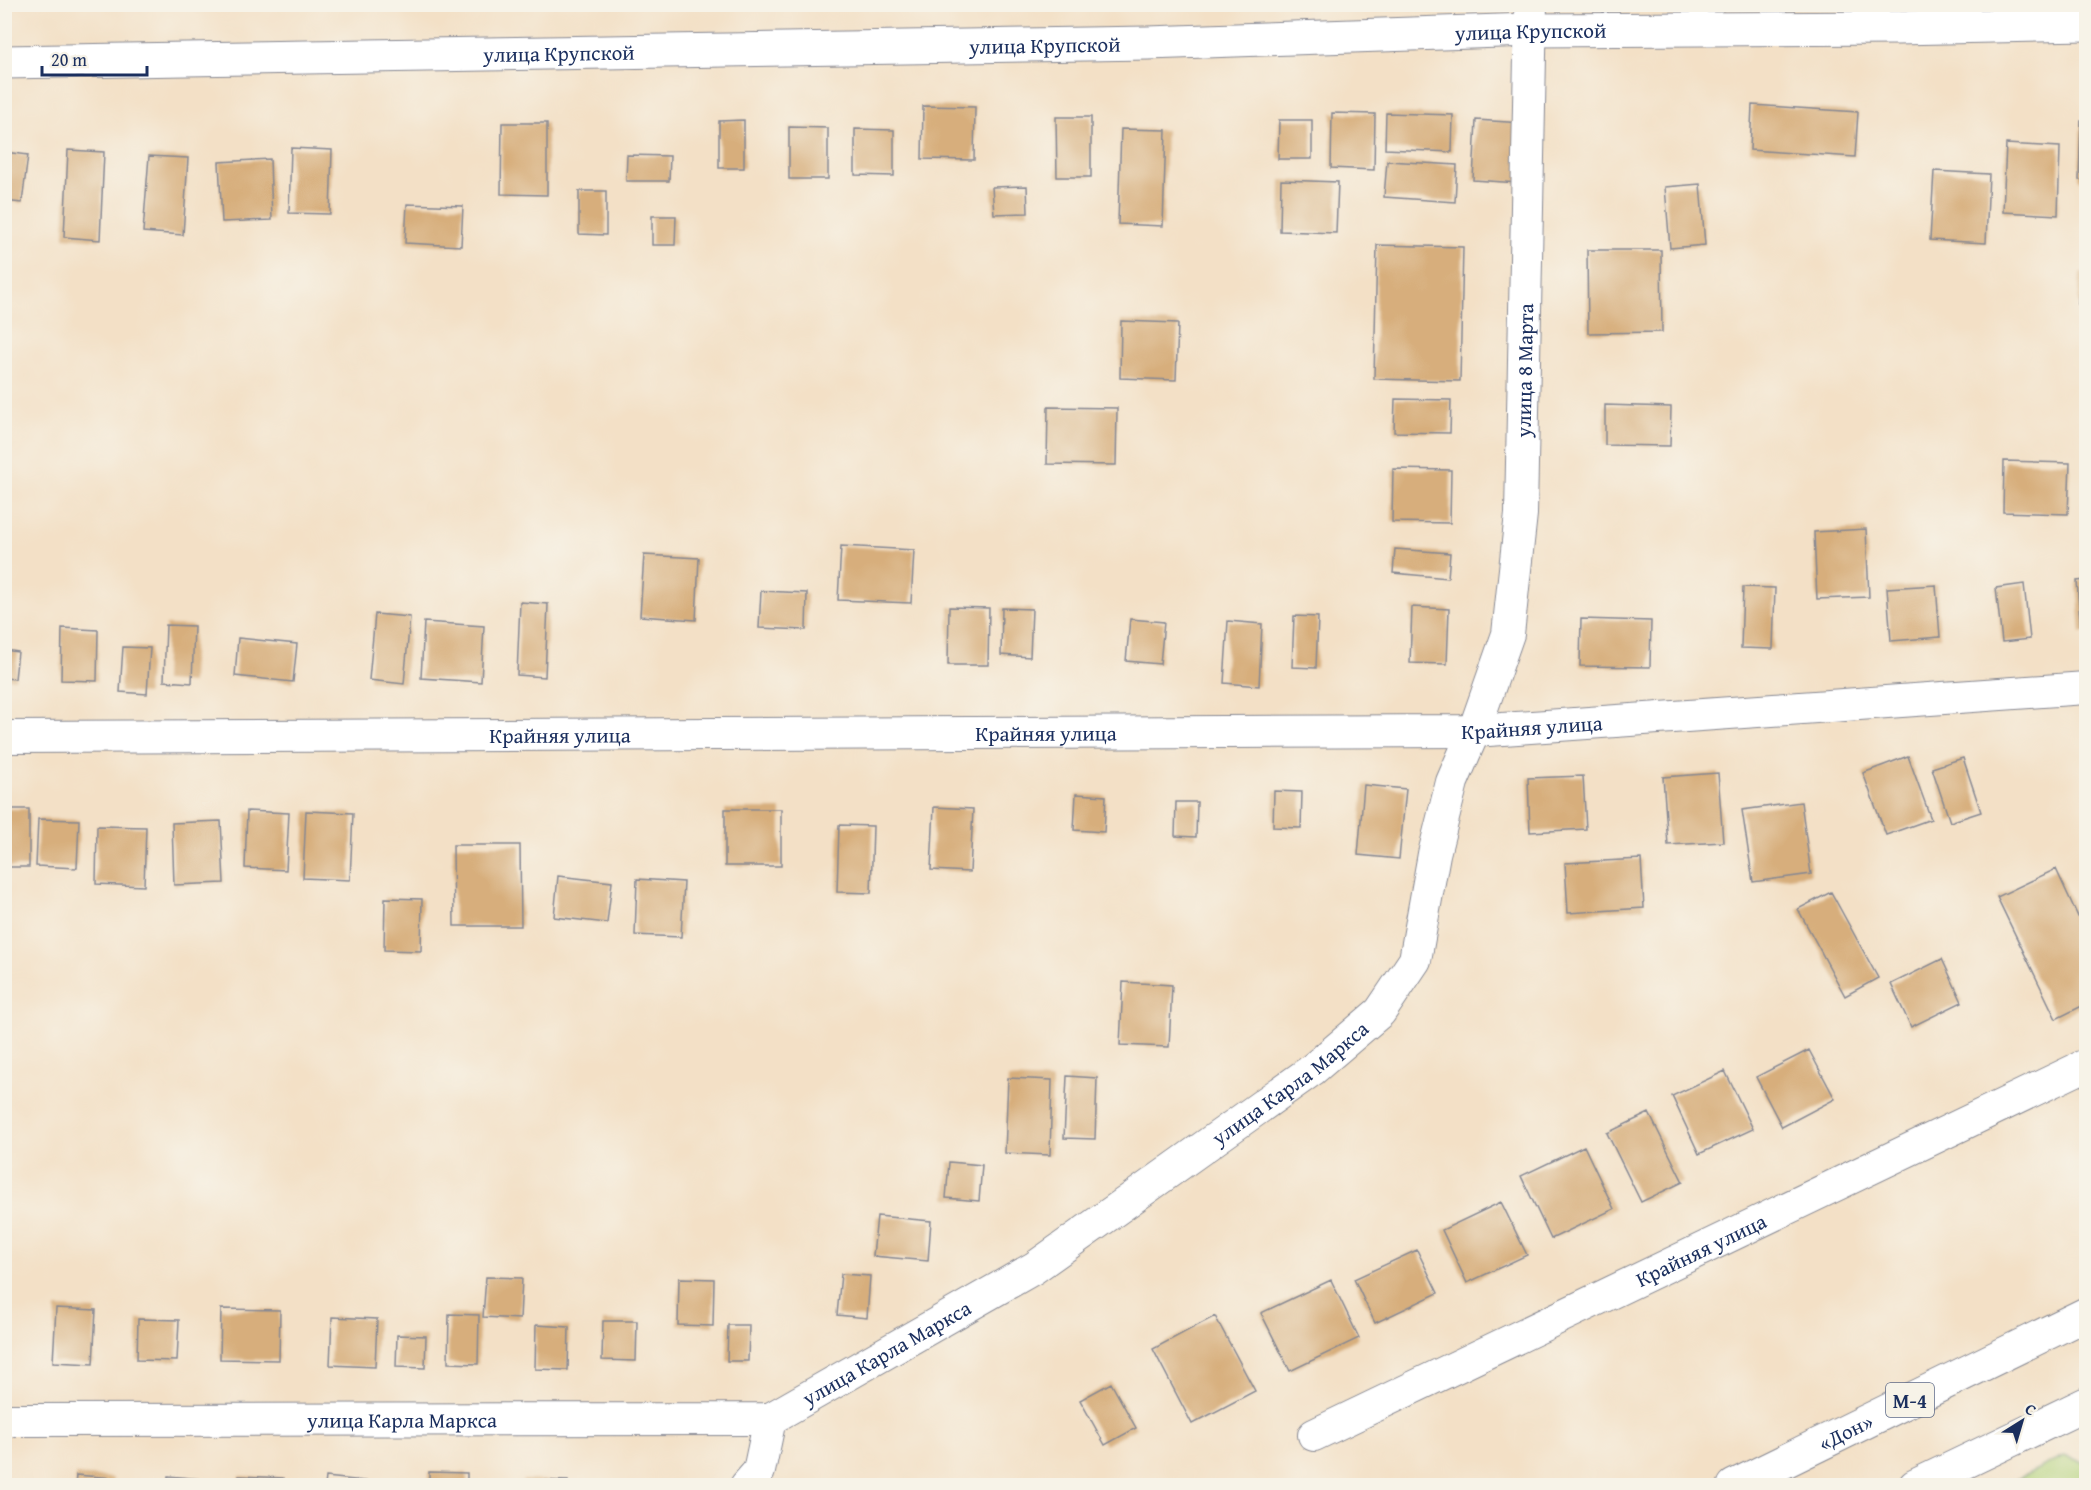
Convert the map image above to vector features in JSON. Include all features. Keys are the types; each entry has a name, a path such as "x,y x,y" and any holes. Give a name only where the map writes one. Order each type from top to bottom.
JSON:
{"main road":[{"name":"улица Крупской","path":"4,62 1148,43 1531,17 1885,28 2086,24"},
{"name":"«Дон»","path":"1734,1485 2086,1314"},
{"path":"1915,1485 2086,1404"}],"street":[{"name":"улица 8 Марта","path":"1474,731 1508,634 1521,514 1531,17"},
{"name":"Крайняя улица","path":"4,737 1474,731 2086,688"},
{"name":"улица Карла Маркса","path":"4,1420 770,1419 1034,1268 1312,1070 1380,1012 1415,960 1434,854 1452,782 1474,731"},
{"name":"Крайняя улица","path":"1314,1436 2086,1065"},
{"path":"746,1485 759,1471 770,1419"}],"green space":[{"path":"2064,1456 2086,1463 2086,1485 2005,1485"}],"building":[{"path":"1752,105 1858,112 1855,157 1750,150"},
{"path":"923,106 975,107 974,160 922,159"},
{"path":"1332,113 1375,114 1374,170 1331,168"},
{"path":"1386,113 1453,115 1452,152 1385,149"},
{"path":"1056,117 1091,117 1091,177 1057,177"},
{"path":"744,120 744,168 719,168 719,121"},
{"path":"1279,120 1312,120 1312,159 1278,159"},
{"path":"1476,120 1523,123 1519,183 1473,180"},
{"path":"2081,121 2086,121 2086,181 2079,180"},
{"path":"502,123 547,123 547,195 501,194"},
{"path":"789,127 828,128 828,179 789,179"},
{"path":"855,129 894,130 894,176 855,175"},
{"path":"1121,129 1166,130 1163,226 1118,224"},
{"path":"2006,144 2060,147 2058,215 2003,212"},
{"path":"291,148 332,150 330,214 289,213"},
{"path":"68,150 104,152 100,240 64,237"},
{"path":"4,152 28,155 22,203 4,201"},
{"path":"627,155 670,156 669,181 626,181"},
{"path":"149,156 188,158 183,235 143,232"},
{"path":"270,159 272,220 222,222 219,162"},
{"path":"1387,161 1457,165 1455,202 1384,197"},
{"path":"1934,171 1989,174 1986,243 1930,240"},
{"path":"1281,180 1338,182 1336,233 1280,231"},
{"path":"1700,184 1705,245 1670,248 1665,187"},
{"path":"1027,186 1028,213 994,214 992,187"},
{"path":"579,191 606,191 606,235 579,234"},
{"path":"407,204 463,206 461,246 405,243"},
{"path":"652,216 676,216 675,245 652,245"},
{"path":"1377,245 1463,247 1460,381 1374,379"},
{"path":"1587,250 1661,250 1662,332 1588,333"},
{"path":"2080,273 2086,273 2086,304 2078,304"},
{"path":"1121,321 1178,323 1176,380 1120,378"},
{"path":"1395,399 1451,400 1450,433 1394,432"},
{"path":"1605,405 1671,407 1670,446 1605,445"},
{"path":"1048,407 1117,408 1116,465 1047,464"},
{"path":"2004,461 2070,463 2068,514 2003,512"},
{"path":"1393,469 1451,470 1450,523 1392,522"},
{"path":"1866,529 1869,597 1817,599 1814,532"},
{"path":"841,546 914,550 911,603 838,600"},
{"path":"1395,549 1450,553 1448,578 1393,573"},
{"path":"644,555 699,558 696,620 640,616"},
{"path":"2086,580 2086,632 2081,633 2077,581"},
{"path":"2024,584 2030,639 2002,642 1996,588"},
{"path":"1936,585 1940,637 1891,641 1887,588"},
{"path":"1743,587 1775,588 1773,649 1741,648"},
{"path":"761,591 807,593 806,630 759,628"},
{"path":"520,602 548,604 545,677 517,675"},
{"path":"949,607 989,608 988,665 948,665"},
{"path":"1412,607 1449,609 1447,664 1410,663"},
{"path":"1002,608 1032,609 1030,657 1001,655"},
{"path":"375,614 410,617 404,684 369,680"},
{"path":"1294,616 1318,617 1316,668 1292,667"},
{"path":"1130,619 1164,622 1160,664 1126,661"},
{"path":"1581,619 1651,621 1650,667 1580,666"},
{"path":"1228,621 1262,624 1259,686 1224,683"},
{"path":"424,622 484,626 481,682 421,678"},
{"path":"166,625 194,626 192,683 164,681"},
{"path":"62,628 98,630 97,681 61,680"},
{"path":"238,638 297,644 293,682 235,676"},
{"path":"123,647 150,648 147,694 120,692"},
{"path":"4,650 18,652 15,679 4,678"},
{"path":"1908,756 1931,819 1886,835 1863,773"},
{"path":"1963,758 1981,812 1950,822 1932,768"},
{"path":"1718,773 1723,842 1668,845 1663,777"},
{"path":"1583,776 1586,829 1530,832 1528,778"},
{"path":"1364,785 1406,789 1399,859 1358,855"},
{"path":"1274,791 1302,792 1301,828 1273,827"},
{"path":"1076,794 1106,796 1104,832 1074,830"},
{"path":"1176,802 1197,802 1196,837 1175,836"},
{"path":"1801,802 1811,874 1753,882 1742,810"},
{"path":"934,807 973,809 970,872 931,870"},
{"path":"4,809 29,809 29,867 4,867"},
{"path":"725,809 781,809 781,866 725,866"},
{"path":"247,811 289,813 286,870 245,868"},
{"path":"306,811 353,813 350,880 303,878"},
{"path":"38,819 79,820 77,868 36,866"},
{"path":"221,821 224,883 174,885 172,823"},
{"path":"839,825 873,826 871,893 837,892"},
{"path":"97,826 146,827 144,886 96,884"},
{"path":"453,845 520,845 521,926 454,926"},
{"path":"1641,859 1644,908 1568,913 1565,863"},
{"path":"2056,869 2086,934 2086,1004 2056,1019 1997,897"},
{"path":"558,876 612,882 607,923 554,917"},
{"path":"637,879 684,882 681,937 635,935"},
{"path":"1831,892 1878,978 1845,996 1798,909"},
{"path":"385,898 422,899 421,951 384,950"},
{"path":"1942,959 1962,1002 1911,1027 1891,984"},
{"path":"1123,982 1172,985 1169,1047 1120,1045"},
{"path":"1809,1050 1835,1099 1782,1127 1756,1077"},
{"path":"1725,1071 1753,1129 1699,1154 1672,1096"},
{"path":"1067,1076 1097,1078 1095,1139 1064,1138"},
{"path":"1008,1078 1052,1080 1050,1155 1005,1153"},
{"path":"1649,1113 1683,1182 1641,1202 1607,1133"},
{"path":"1584,1146 1614,1209 1551,1239 1521,1176"},
{"path":"949,1162 982,1165 979,1201 946,1198"},
{"path":"1501,1202 1527,1255 1467,1283 1442,1230"},
{"path":"877,1216 931,1221 928,1261 873,1256"},
{"path":"1417,1250 1438,1293 1375,1323 1354,1279"},
{"path":"841,1274 870,1276 867,1318 837,1315"},
{"path":"486,1277 522,1278 520,1319 483,1317"},
{"path":"679,1278 714,1279 713,1326 678,1325"},
{"path":"1331,1280 1359,1338 1290,1371 1261,1313"},
{"path":"56,1308 96,1310 93,1364 53,1362"},
{"path":"221,1309 280,1310 279,1360 220,1359"},
{"path":"449,1314 479,1315 478,1364 448,1363"},
{"path":"1215,1316 1255,1391 1192,1424 1153,1349"},
{"path":"332,1317 377,1319 375,1367 330,1365"},
{"path":"138,1319 179,1320 177,1361 137,1360"},
{"path":"603,1321 637,1321 636,1361 602,1360"},
{"path":"536,1325 569,1327 568,1370 535,1369"},
{"path":"728,1325 749,1325 748,1361 727,1361"},
{"path":"397,1335 426,1336 425,1368 396,1367"},
{"path":"1111,1383 1136,1428 1105,1445 1080,1400"},
{"path":"429,1472 467,1473 467,1486 429,1486"},
{"path":"76,1475 113,1478 113,1486 75,1486"},
{"path":"168,1476 202,1479 201,1486 167,1486"},
{"path":"239,1476 283,1478 283,1486 238,1486"},
{"path":"326,1477 373,1482 372,1486 325,1486"},
{"path":"523,1480 568,1481 568,1486 522,1486"}]}
